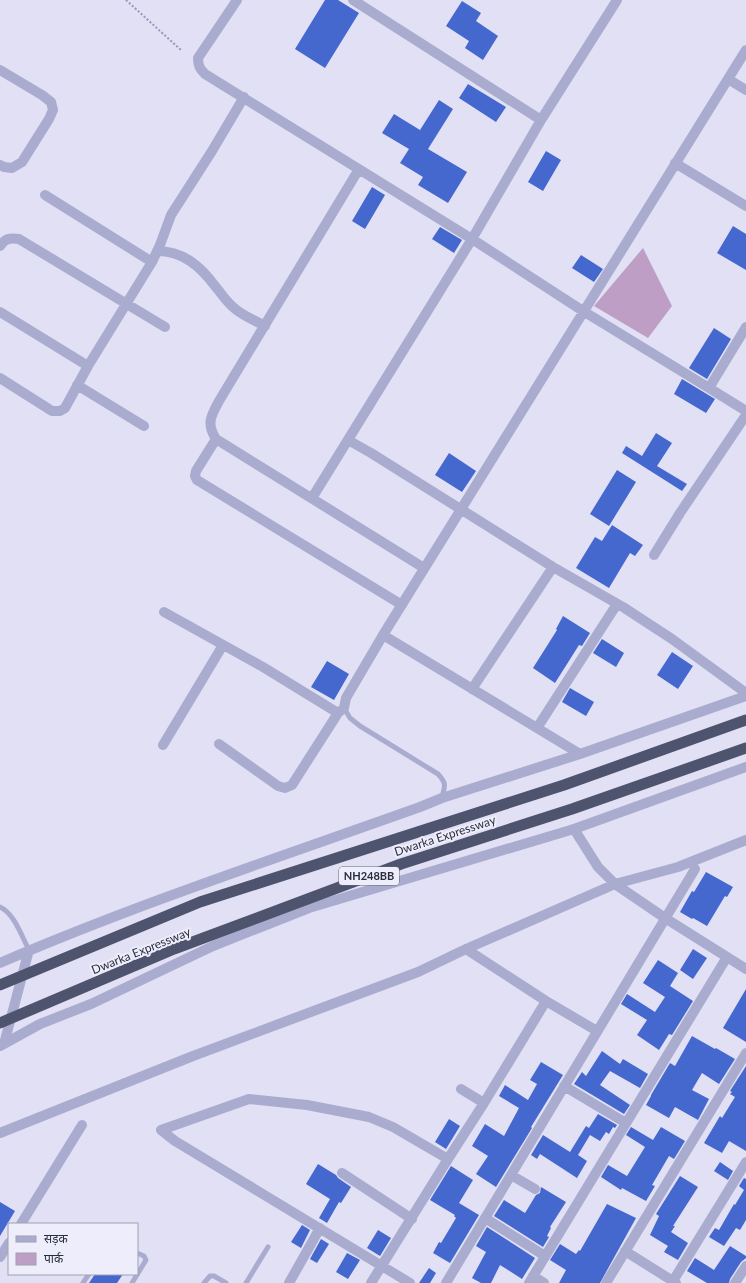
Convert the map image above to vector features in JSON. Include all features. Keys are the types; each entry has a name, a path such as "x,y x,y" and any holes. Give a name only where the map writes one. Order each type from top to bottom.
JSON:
{"highway":[{"name":"Dwarka Expressway","path":"0,985 200,902 564,785 746,720"},
{"name":"Dwarka Expressway","path":"0,1023 174,950 401,864 572,809 746,748"}],"street":[{"path":"237,0 198,58 200,69 205,74 472,239 583,311 746,411"},
{"path":"353,0 541,120"},
{"path":"312,498 472,239 541,120 613,2"},
{"path":"219,744 270,781 285,788 292,785 341,710 346,698 424,568 746,50"},
{"path":"0,70 42,95 51,102 53,110 49,120 22,162 12,168 0,165"},
{"path":"728,79 746,90"},
{"path":"0,378 52,411 60,411 64,408 152,262 170,215 212,151 244,98"},
{"path":"675,163 746,206"},
{"path":"359,169 219,401 211,416 211,431 216,439 424,568"},
{"path":"45,195 152,262"},
{"path":"0,246 3,241 9,238 19,239 165,327"},
{"path":"157,251 174,252 189,260 207,275 234,308 265,326"},
{"path":"0,312 88,366"},
{"path":"709,388 746,327"},
{"path":"77,385 144,426"},
{"path":"654,555 680,513 746,415"},
{"path":"216,439 196,470 195,476 198,480 402,605"},
{"path":"348,440 553,568 617,604 672,639 746,693"},
{"path":"472,689 553,568"},
{"path":"537,728 617,604"},
{"path":"164,612 341,710"},
{"path":"383,635 580,754"},
{"path":"163,745 223,646"},
{"path":"0,963 29,950 205,883 442,798 580,754 746,696"},
{"path":"2,1045 40,1024 90,1004 213,946 308,908 574,829 746,768"},
{"path":"574,829 598,867 615,884 665,918 746,969"},
{"path":"0,1133 193,1056 418,972 466,949 615,884 678,867 746,840"},
{"path":"446,1283 695,869"},
{"path":"466,949 546,1001 598,1031"},
{"path":"2,1045 29,950"},
{"path":"544,1283 531,1280 727,957"},
{"path":"371,1283 546,1001"},
{"path":"606,1283 745,1055"},
{"path":"564,1086 626,1123"},
{"path":"461,1089 484,1103"},
{"path":"410,1283 161,1130 249,1099 307,1105 369,1117 394,1127 448,1159"},
{"path":"22,1223 82,1125"},
{"path":"625,1251 674,1282 746,1162"},
{"path":"342,1173 412,1219"},
{"path":"511,1174 535,1189"},
{"path":"485,1218 545,1256"},
{"path":"289,1283 320,1228"},
{"path":"0,1257 8,1245"},
{"path":"735,1283 746,1266"}],"lane":[{"path":"341,710 360,726 438,774 444,781 445,785 442,798"},
{"path":"0,906 12,917 29,950"},
{"path":"246,1283 268,1247"},
{"path":"138,1253 144,1256 146,1260 138,1273"},
{"path":"204,1283 210,1276 214,1276 226,1283"}],"path":[{"path":"126,0 182,51"}],"green space":[{"path":"643,248 672,306 648,338 594,306"}],"building":[{"path":"325,0 338,0 359,13 325,68 295,49"},
{"path":"462,1 481,13 476,21 498,36 483,60 465,48 469,41 446,26"},
{"path":"468,84 506,107 496,122 459,98"},
{"path":"439,100 453,109 428,149 467,172 448,203 418,185 423,177 400,163 409,149 382,133 394,114 420,130"},
{"path":"546,151 561,160 543,191 528,182"},
{"path":"372,187 385,195 365,229 352,221"},
{"path":"733,226 746,234 746,270 717,253"},
{"path":"440,227 462,240 454,253 432,239"},
{"path":"581,255 603,269 594,282 572,268"},
{"path":"714,328 731,339 707,379 689,368"},
{"path":"682,379 715,399 706,413 674,394"},
{"path":"656,433 672,443 657,466 687,484 682,491 622,453 626,446 642,456"},
{"path":"449,453 476,471 462,492 435,475"},
{"path":"617,470 636,482 609,526 590,514"},
{"path":"612,525 643,545 635,556 630,553 609,588 576,568 595,537 602,541"},
{"path":"563,616 590,633 582,646 579,645 555,683 533,668 557,630 556,629"},
{"path":"602,639 624,653 616,667 593,653"},
{"path":"672,652 693,666 678,689 657,675"},
{"path":"327,661 349,674 334,700 311,687"},
{"path":"570,688 594,702 586,716 562,702"},
{"path":"706,872 733,887 727,897 725,896 707,926 680,912 692,891 694,892"},
{"path":"693,949 707,958 693,979 680,970"},
{"path":"658,960 678,973 670,986 693,1001 672,1035 669,1034 659,1050 637,1035 647,1020 621,1004 627,994 655,1012 665,997 643,983"},
{"path":"746,989 746,1042 723,1028"},
{"path":"692,1036 735,1059 719,1084 702,1073 692,1090 709,1099 698,1120 675,1107 669,1118 646,1105 670,1063 675,1066"},
{"path":"602,1051 620,1064 623,1059 648,1074 640,1088 610,1071 600,1085 630,1105 624,1114 574,1084 582,1072 586,1076"},
{"path":"541,1062 563,1075 496,1187 476,1174 488,1156 472,1146 485,1124 504,1136 519,1108 499,1096 505,1085 528,1100 537,1084 530,1080"},
{"path":"746,1066 746,1151 729,1141 722,1153 704,1143 720,1116 722,1118 735,1097 730,1094 732,1092 730,1091"},
{"path":"598,1114 617,1125 615,1128 613,1127 609,1134 606,1132 600,1141 590,1135 578,1155 587,1161 577,1178 540,1154 537,1159 531,1155 543,1135 570,1152 586,1126 589,1128"},
{"path":"449,1119 460,1126 446,1149 435,1142"},
{"path":"631,1127 653,1140 661,1127 685,1141 674,1159 669,1156 652,1185 655,1186 646,1201 622,1188 621,1190 601,1177 608,1165 627,1176 645,1147 626,1135"},
{"path":"720,1162 733,1171 728,1180 714,1171"},
{"path":"318,1164 336,1175 351,1187 341,1203 339,1202 327,1223 319,1218 330,1199 306,1184"},
{"path":"451,1166 473,1180 459,1203 479,1215 450,1263 433,1253 456,1218 454,1216 455,1215 430,1200"},
{"path":"680,1176 698,1187 673,1226 675,1226 671,1232 688,1243 678,1260 664,1252 668,1246 650,1235 659,1216 656,1214"},
{"path":"744,1178 746,1179 746,1220 740,1230 736,1228 724,1246 709,1237 715,1228 719,1230 744,1190 739,1186"},
{"path":"541,1187 566,1202 550,1227 551,1228 547,1236 549,1237 543,1247 494,1216 504,1200 525,1213 536,1195 540,1193"},
{"path":"0,1202 15,1211 0,1236"},
{"path":"607,1204 636,1218 600,1283 559,1283 566,1270 550,1260 560,1244 576,1254 579,1250 580,1251"},
{"path":"302,1225 310,1230 301,1248 291,1242"},
{"path":"487,1227 535,1258 522,1279 500,1265 491,1283 481,1283 472,1278 486,1252 476,1246"},
{"path":"378,1230 391,1238 380,1256 367,1248"},
{"path":"321,1239 329,1244 317,1263 310,1259"},
{"path":"730,1246 746,1256 746,1258 741,1262 729,1283 707,1283 687,1271 695,1258 714,1270"},
{"path":"347,1253 360,1260 348,1279 336,1272"},
{"path":"429,1268 436,1273 430,1283 419,1283"},
{"path":"94,1275 122,1275 117,1283 89,1283"}]}
